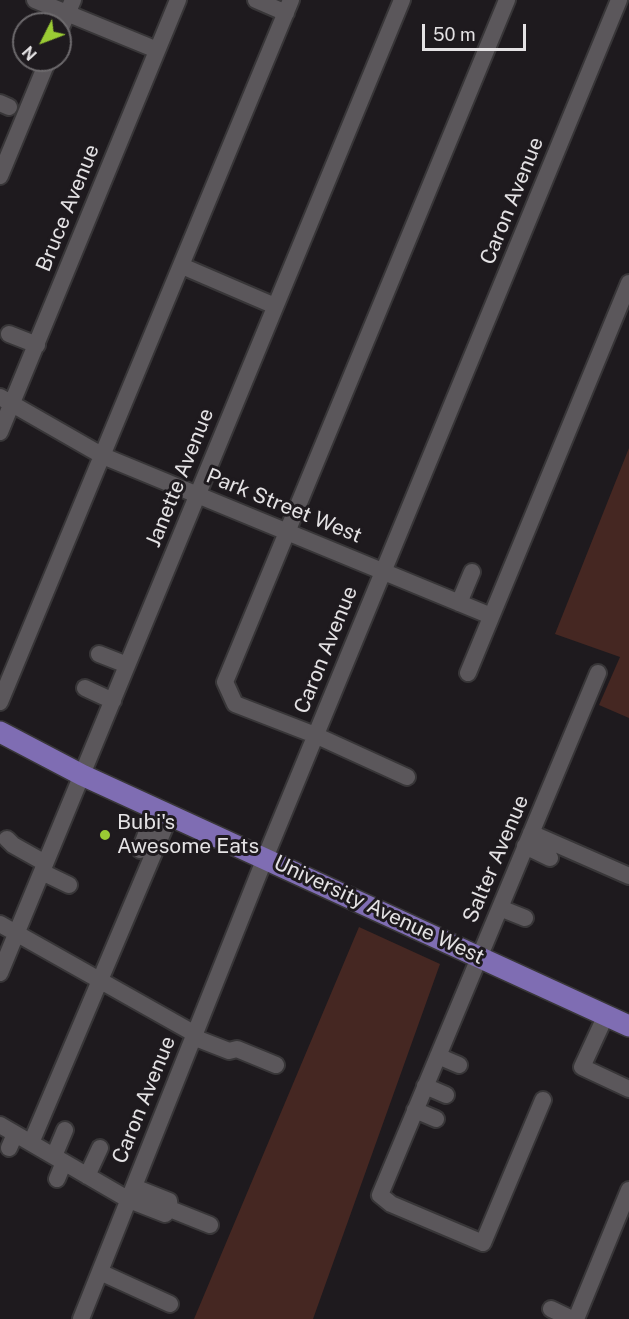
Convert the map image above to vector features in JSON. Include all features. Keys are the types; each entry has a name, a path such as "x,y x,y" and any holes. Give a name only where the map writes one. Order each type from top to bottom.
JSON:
{"main road":[{"name":"University Avenue West","path":"0,732 82,775 629,1026"}],"street":[{"path":"35,0 70,6 157,50"},
{"name":"Bruce Avenue","path":"0,432 6,401 37,345 178,0"},
{"path":"0,702 40,629 103,456 289,6 256,0"},
{"name":"Janette Avenue","path":"0,973 402,0"},
{"path":"406,777 315,735 236,704 225,682 507,0"},
{"name":"Caron Avenue","path":"81,1319 315,735 620,0"},
{"path":"0,176 43,72"},
{"path":"182,266 275,306"},
{"path":"468,673 629,283"},
{"path":"9,334 37,345"},
{"name":"Park Street West","path":"6,401 103,456 491,616"},
{"path":"459,603 472,572"},
{"path":"99,654 127,666"},
{"name":"Salter Avenue","path":"543,1100 483,1243 391,1204 380,1196 597,673"},
{"path":"85,688 112,700"},
{"path":"140,850 163,812"},
{"path":"31,1143 101,981 163,812"},
{"path":"528,839 550,858"},
{"path":"528,839 629,876"},
{"path":"45,864 69,885"},
{"path":"500,908 525,918"},
{"path":"0,924 229,1051 237,1048 276,1065"},
{"path":"606,1015 582,1067 629,1089"},
{"path":"438,1056 459,1065"},
{"path":"425,1086 446,1095"},
{"path":"415,1110 436,1119"},
{"path":"0,1125 12,1141 31,1143 87,1176 131,1193 165,1214 170,1209 210,1225"},
{"path":"57,1179 65,1130"},
{"path":"87,1176 100,1148"},
{"path":"551,1309 574,1319 629,1190"},
{"path":"100,1272 170,1304"}],"shaded area":[{"path":"629,448 629,718 599,705 620,657 555,634"},
{"path":"359,927 440,964 313,1319 194,1319"}],"place":[{"name":"Bubi's Awesome Eats","path":"105,835"}]}
